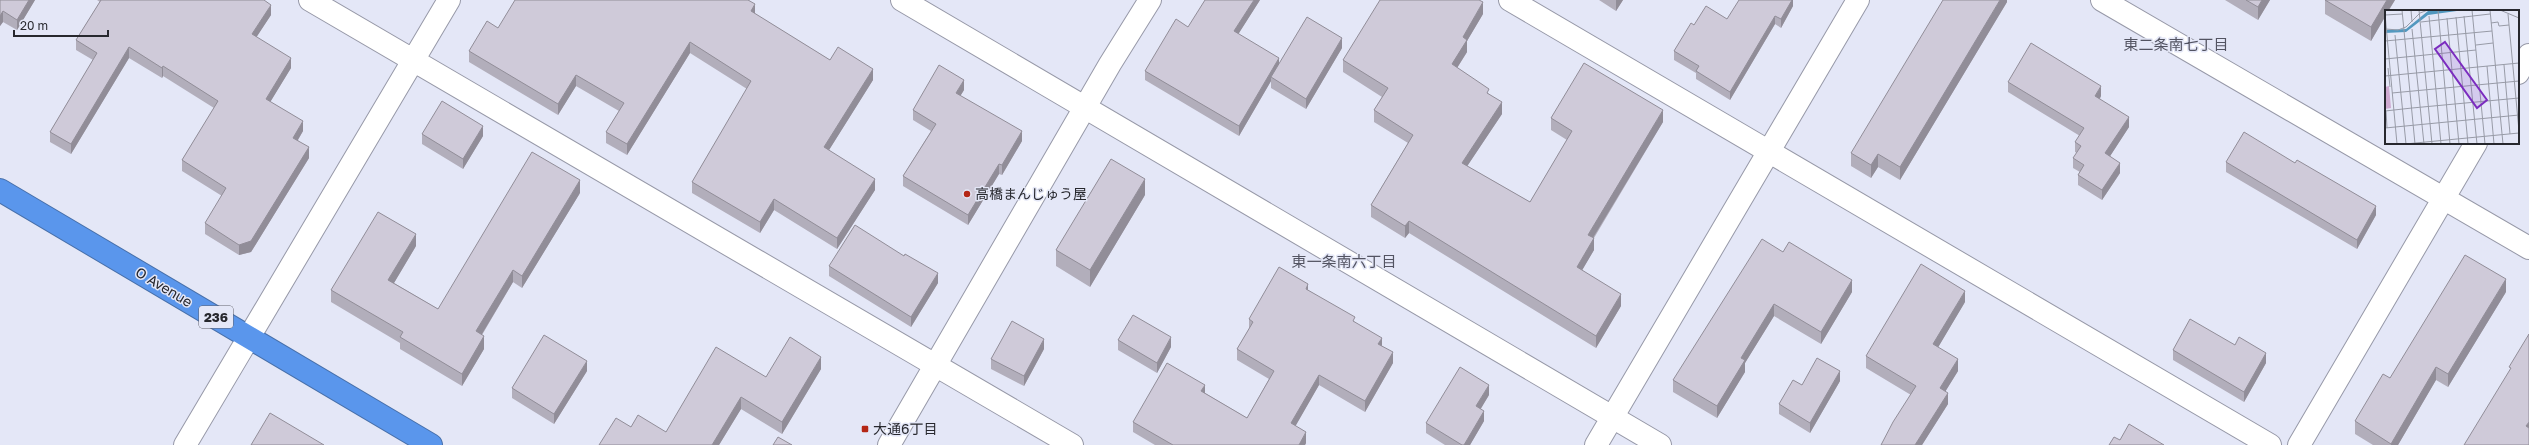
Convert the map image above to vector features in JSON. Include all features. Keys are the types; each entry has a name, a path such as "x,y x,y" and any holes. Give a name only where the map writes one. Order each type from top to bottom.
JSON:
{"highway":[{"name":"O Avenue","path":"0,190 431,445"}],"street":[{"path":"310,0 1072,445"},
{"path":"186,445 449,0"},
{"path":"902,0 1085,109 1660,445"},
{"path":"889,445 1150,0"},
{"path":"1510,0 2270,445"},
{"path":"1596,445 1770,152 1858,0"},
{"path":"2102,0 2444,197 2529,248"},
{"path":"2519,71 2529,55"},
{"path":"2299,445 2475,144"}],"building":[{"path":"0,0 29,0 17,20 3,11 0,16"},
{"path":"101,0 264,0 271,5 252,34 291,58 266,99 303,121 293,138 309,147 251,241 239,245 205,223 226,188 182,160 218,101 163,66 162,68 129,47 71,144 50,132 97,53 76,40"},
{"path":"515,0 748,0 755,4 751,11 830,60 838,47 873,69 824,147 875,179 837,238 774,199 760,222 692,182 751,81 690,42 627,144 606,132 624,103 576,75 558,104 469,51 487,21 498,28"},
{"path":"1205,0 1254,0 1234,31 1279,58 1239,126 1145,71 1176,19 1188,27"},
{"path":"1380,0 1479,0 1483,2 1463,37 1467,40 1452,64 1489,89 1487,93 1502,102 1462,163 1530,202 1572,131 1551,118 1584,63 1663,110 1588,235 1594,238 1577,267 1621,294 1596,336 1409,221 1405,226 1371,205 1413,135 1374,110 1388,88 1343,60"},
{"path":"1739,0 1792,0 1781,19 1775,16 1730,92 1696,71 1699,66 1674,51 1691,23 1694,25 1706,6 1727,19"},
{"path":"1943,0 2000,0 1900,167 1878,154 1871,165 1851,153"},
{"path":"2246,0 2262,0 2258,7"},
{"path":"2325,0 2387,0 2371,27"},
{"path":"1307,17 1342,38 1306,99 1271,77"},
{"path":"2031,43 2101,86 2095,96 2129,117 2105,153 2120,163 2102,190 2078,175 2084,165 2073,158 2081,146 2075,142 2084,128 2008,82"},
{"path":"939,65 964,80 956,93 1022,131 1002,165 999,164 968,215 903,176 936,124 913,110"},
{"path":"442,101 483,126 463,159 422,134"},
{"path":"2244,132 2295,163 2297,160 2376,206 2357,240 2226,162"},
{"path":"532,152 580,180 522,276 513,270 476,331 484,336 462,374 400,337 403,332 331,290 378,212 416,234 388,280 438,309"},
{"path":"1111,159 1145,179 1090,270 1056,250"},
{"path":"855,225 904,256 905,254 938,273 911,317 829,266"},
{"path":"1762,239 1783,252 1789,242 1852,280 1821,332 1774,304 1741,358 1745,360 1717,406 1673,380"},
{"path":"2465,255 2506,279 2448,374 2436,367 2391,444 2355,421 2383,374 2390,378"},
{"path":"1921,264 1965,291 1933,344 1958,359 1940,388 1948,393 1915,445 1881,445 1893,422 1916,386 1866,356"},
{"path":"1279,267 1308,284 1306,289 1355,317 1353,321 1382,338 1378,344 1393,352 1365,401 1319,375 1291,423 1306,432 1299,445 1173,445 1133,422 1167,363 1205,385 1201,391 1247,418 1274,371 1237,349 1253,322 1249,319"},
{"path":"1133,315 1171,337 1157,363 1118,340"},
{"path":"2190,319 2235,345 2239,337 2266,353 2244,392 2173,350"},
{"path":"1012,321 1044,339 1024,376 991,359"},
{"path":"2529,334 2529,422 2526,426 2529,428 2529,445 2464,445 2511,368 2509,367"},
{"path":"544,335 587,361 554,414 512,388"},
{"path":"790,337 821,357 782,422 741,397 712,445 599,445 616,418 631,427 638,415 666,432 716,347 766,377"},
{"path":"1817,358 1840,371 1810,423 1779,404 1793,380 1802,385"},
{"path":"1460,367 1489,385 1476,406 1484,411 1464,445 1426,423"},
{"path":"270,413 324,445 251,445"},
{"path":"2129,424 2164,445 2109,445 2114,437 2120,440"},
{"path":"778,437 792,445 773,445"}],"place":[{"name":"高橋まんじゅう屋","path":"967,194"},
{"name":"大通6丁目","path":"865,429"}],"district":[{"name":"東二条南七丁目","path":"2176,45"},
{"name":"東一条南六丁目","path":"1344,262"}]}
